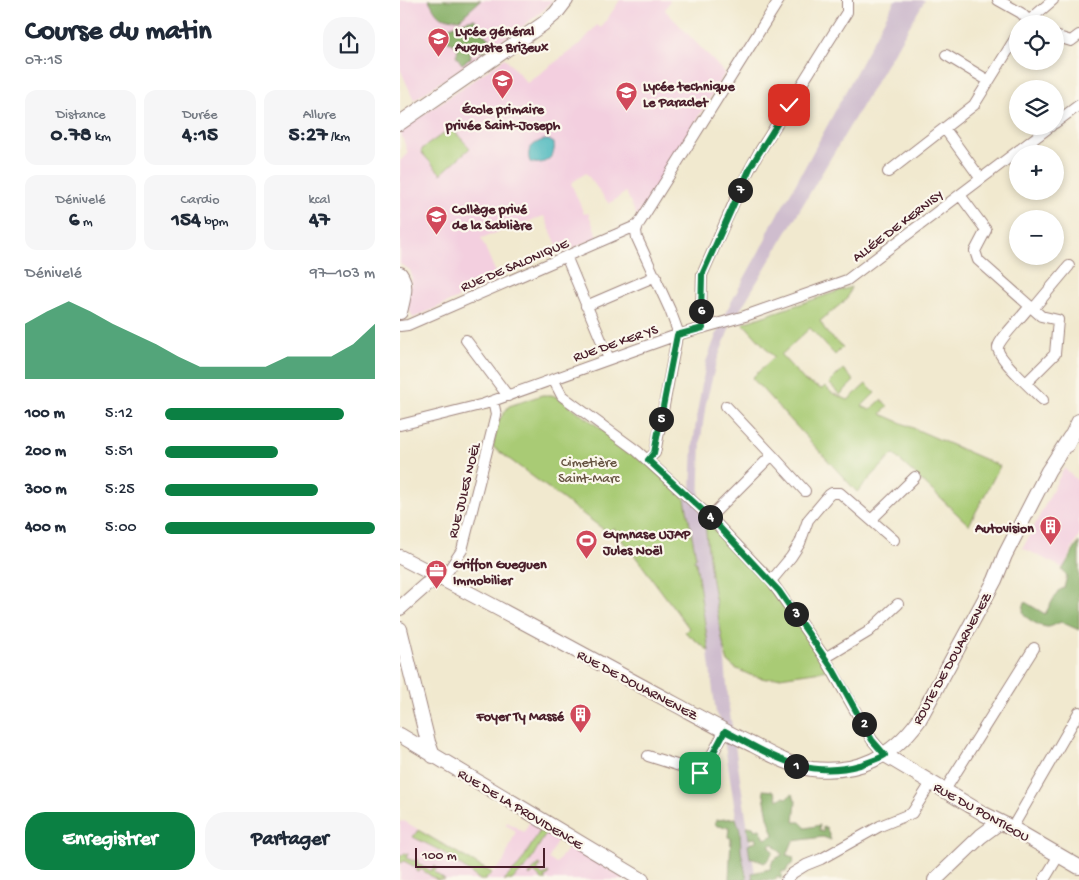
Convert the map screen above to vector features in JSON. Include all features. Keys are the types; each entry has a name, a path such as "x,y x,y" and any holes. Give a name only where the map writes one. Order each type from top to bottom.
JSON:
{"main road":[{"path":"400,123 534,31 550,19 566,0"},
{"path":"400,274 404,279 405,289 400,312"},
{"name":"ROUTE DE DOUARNENEZ","path":"885,755 902,740 923,714 995,580 1005,554 1056,457 1079,420"},
{"name":"RUE DE DOUARNENEZ","path":"400,557 725,731 789,763 806,768 832,770 873,761 885,755"},
{"path":"400,608 426,585 440,578"},
{"path":"400,629 433,756"},
{"name":"RUE DE LA PROVIDENCE","path":"400,735 642,880"},
{"name":"RUE DU PONTIGOU","path":"885,755 984,814 1079,867"},
{"path":"981,836 984,814"},
{"path":"935,880 981,836 1006,825"}],"street":[{"path":"648,460 654,453 677,329 656,276 637,238 636,231 778,0"},
{"path":"703,328 701,314 702,275 744,180 763,146 847,12 847,0"},
{"path":"998,0 1023,15"},
{"path":"1036,15 1053,0"},
{"path":"1064,39 1071,41 1079,35"},
{"path":"888,172 974,105 1009,49"},
{"path":"946,55 990,81"},
{"path":"1064,116 1079,105"},
{"path":"945,129 981,179"},
{"name":"ALLÉE DE KERNISY","path":"745,316 847,280 1039,135"},
{"path":"960,195 986,230 975,251 976,257 1031,308 1044,317 1058,320 1056,354 1026,383"},
{"name":"RUE DE SALONIQUE","path":"400,326 408,325 638,225"},
{"path":"566,256 609,359"},
{"path":"1043,400 1000,355 998,346 1069,266"},
{"path":"586,306 656,276"},
{"name":"RUE DE KER YS","path":"400,424 494,401 677,335 745,316"},
{"path":"466,340 508,396"},
{"path":"553,379 562,396 648,460 710,517 771,581 825,658 872,740 885,755"},
{"name":"RUE JULES NOËL","path":"440,578 448,571 462,550 495,420 496,409 494,401"},
{"path":"726,406 805,491"},
{"path":"710,517 772,455"},
{"path":"871,520 915,477"},
{"path":"771,581 797,548 810,517 832,493 844,495 894,540"},
{"path":"825,658 868,632 898,604"},
{"path":"945,790 1034,648"},
{"path":"1006,825 1079,712"},
{"path":"648,756 702,773 725,731"},
{"path":"786,880 806,865 821,859 880,826 912,813 931,783"},
{"path":"1044,880 1059,855"}],"shaded area":[{"name":"Lycée général Auguste Brizeux","path":"400,0 553,0 544,10 523,26 414,100 400,69"},
{"path":"620,0 670,0 665,10 725,73 641,212 637,217 626,192 609,204 586,173 571,183 584,214 588,213 598,237 561,254 544,216 481,238 499,280 413,318 407,304 412,277 410,270 400,264 400,161 408,153 400,131 505,58 527,83 581,43 597,25 601,28"},
{"path":"895,0 925,0 730,327 716,363 706,403 701,438 699,511 706,517 705,524 724,649 729,708 756,880 743,880 739,835 722,722 716,713 696,563 694,560 696,557 685,499 691,492 693,445 698,407 706,362 723,317 766,239 767,232 793,189"},
{"path":"1064,468 1079,482 1079,536 1063,568 1023,548"},
{"path":"404,821 492,873 503,863 516,831 506,825 507,822 524,832 530,821 558,838 549,859 556,864 570,845 627,880 400,880 400,822"}],"green space":[{"path":"429,0 481,0 460,19 440,16"},
{"path":"475,19 479,31 496,43 483,52 478,48 470,52 471,58 462,64 456,56 458,50 455,45 448,41 445,29"},
{"path":"451,128 470,148 441,174 421,152 423,148"},
{"path":"851,287 847,299 820,321 827,333 843,347 835,355 810,328 781,355 806,382 822,389 825,386 832,393 848,400 866,384 875,393 862,406 870,410 881,400 888,406 881,414 1000,466 969,525 893,454 857,492 752,378 774,357 743,323"},
{"path":"843,369 854,381 840,395 829,383"},
{"name":"Cimetière Saint-Marc","path":"542,395 552,395 559,398 636,454 685,499 696,557 694,560 709,651 685,632 689,628 614,528 607,532 493,447 499,420 509,406"},
{"path":"706,517 779,596 828,670 766,679 750,675 735,668 728,662 711,575 705,524"},
{"path":"1079,542 1079,630 1061,622 1051,627 1039,625 1023,612 1025,602 1045,614 1058,591 1064,588 1067,576 1062,570"},
{"path":"763,790 774,791 778,800 783,797 787,798 792,794 796,801 794,822 800,822 806,828 820,825 819,830 823,832 823,827 826,827 831,840 823,837 793,841 787,855 793,857 794,862 788,867 786,872 782,871 781,879 778,877 774,880 753,880 752,873 770,869 773,860 782,855 774,844 769,845 773,852 764,863 750,858 748,845 756,841 756,838 749,839 747,826 753,827 755,830 760,829 765,839 774,835 768,817"},
{"path":"736,818 740,830 741,851 747,880 729,880 731,838 728,837 729,827 717,826 715,823 716,820"},
{"path":"541,829 547,832 527,866 512,880 504,880 520,864"},
{"path":"418,830 492,873 485,880 480,880 441,851 413,837"},
{"path":"405,853 408,854 406,858 414,861 416,859 419,860 417,863 431,871 434,866 437,868 434,872 445,880 437,880 421,869 419,872 416,871 417,868 404,861 400,862 400,856"},
{"path":"539,864 541,865 537,870 543,876 548,872 549,874 545,878 547,880 542,880 534,872 530,876 529,874"}],"water":[{"path":"543,140 549,140 554,143 553,153 544,162 530,162 529,154 531,147"}],"place":[{"name":"Lycée général Auguste Brizeux","path":"439,57"},
{"name":"École primaire privée Saint-Joseph","path":"503,99"},
{"name":"Lycée technique Le Paraclet","path":"627,112"},
{"name":"Collège privé de la Sablière","path":"436,235"},
{"name":"Autovision","path":"1050,546"},
{"name":"Gymnase UJAP Jules Noël","path":"587,560"},
{"name":"Griffon Gueguen Immobilier","path":"437,590"},
{"name":"Foyer Ty Massé","path":"580,734"}],"route":[{"path":"700,773 703,772 725,731 789,763 806,768 832,770 848,768 873,761 885,755 872,740 834,671 771,581 710,517 648,460 654,453 677,335 703,328 701,318 702,275 751,166 789,105"}]}
